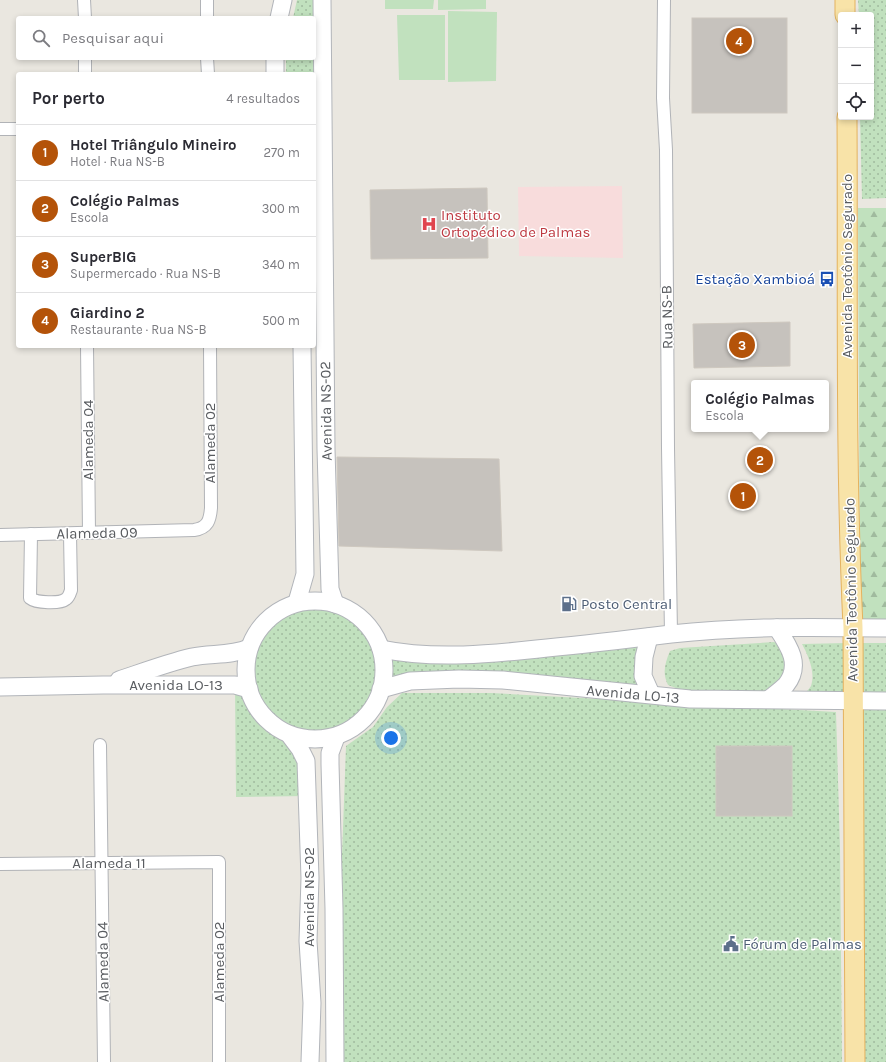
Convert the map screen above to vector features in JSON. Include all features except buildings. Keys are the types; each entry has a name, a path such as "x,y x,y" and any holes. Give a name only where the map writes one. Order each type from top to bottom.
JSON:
{"main road":[{"path":"845,0 845,12"},
{"name":"Avenida Teotônio Segurado","path":"847,120 850,563 853,628 852,701 855,1062"}],"street":[{"path":"84,0 85,16"},
{"path":"207,0 207,16"},
{"path":"280,16 284,0"},
{"name":"Avenida NS-02","path":"322,0 318,97 318,155 328,550 330,589 335,604"},
{"name":"Rua NS-B","path":"664,0 663,98 666,150 671,634"},
{"path":"85,60 85,72"},
{"path":"207,60 208,72"},
{"path":"275,60 275,72"},
{"path":"0,129 16,129"},
{"name":"Alameda 04","path":"87,348 89,533"},
{"name":"Alameda 02","path":"194,530 201,529 207,525 211,508 210,348"},
{"name":"Avenida NS-02","path":"296,602 305,574 302,348"},
{"name":"Alameda 09","path":"0,535 194,530"},
{"path":"31,534 30,598 39,602 62,601 67,599 69,595 71,590 70,534"},
{"path":"314,601 335,604 355,612 371,629 381,648 383,660 381,689 376,702 363,720 353,728 336,737 305,740 291,737 273,723 258,708 249,689 246,668 249,648 260,628 266,621 283,608 296,602 314,601"},
{"path":"381,648 421,655 502,653 649,638 671,634 749,628 886,628"},
{"path":"769,699 786,685 794,672 794,662 789,645 777,628"},
{"path":"649,638 644,657 643,676 651,694"},
{"name":"Avenida LO-13","path":"103,685 191,658 206,655 238,653 249,648"},
{"name":"Avenida LO-13","path":"381,689 410,681 460,679 503,680 590,690 651,694 690,700 769,699 886,701"},
{"name":"Avenida LO-13","path":"0,687 236,685 249,689"},
{"name":"Avenida NS-02","path":"291,737 300,749 306,761 310,878 308,942 312,1003 310,1062"},
{"name":"Avenida NS-02","path":"335,1062 334,909 330,753 336,737"},
{"name":"Alameda 04","path":"100,745 104,1062"},
{"name":"Alameda 02","path":"219,862 219,1062"},
{"name":"Alameda 11","path":"0,864 219,862"}],"shaded area":[{"path":"622,186 623,258 519,256 518,187"}],"green space":[{"path":"297,0 317,0 317,88 316,72 286,72 286,60 316,60 316,16 293,16"},
{"path":"385,0 434,0 433,9 385,9"},
{"path":"438,0 486,0 486,9 438,10"},
{"path":"858,0 886,0 886,198 862,199 860,120 874,120 874,12 859,12"},
{"path":"448,11 497,12 496,81 448,82"},
{"path":"397,15 445,15 445,80 399,80"},
{"path":"858,208 886,208 886,619 860,619"},
{"path":"297,602 335,604 371,629 381,649 431,655 649,637 649,688 484,676 381,689 363,719 336,737 292,737 307,796 236,797 235,685 249,688 246,668 260,629 283,608"},
{"path":"774,642 788,648 796,659 775,695 681,690 668,685 666,681 665,668 670,651 680,648"},
{"path":"847,643 848,695 803,696 811,686 813,676 809,659 802,644"},
{"path":"860,643 886,643 886,695 863,695"},
{"path":"402,693 491,693 836,712 840,847 842,1062 343,1062 342,856 346,746 373,727 387,707"},
{"path":"852,701 886,703 886,1062 855,1062"}],"place":[{"name":"Giardino 2","path":"739,41"},
{"name":"Instituto Ortopédico de Palmas","path":"429,224"},
{"name":"Estação Xambioá","path":"827,279"},
{"name":"SuperBIG","path":"742,345"},
{"name":"Colégio Palmas","path":"760,460"},
{"name":"Hotel Triângulo Mineiro","path":"743,496"},
{"name":"Posto Central","path":"569,604"},
{"name":"Fórum de Palmas","path":"731,944"}]}
